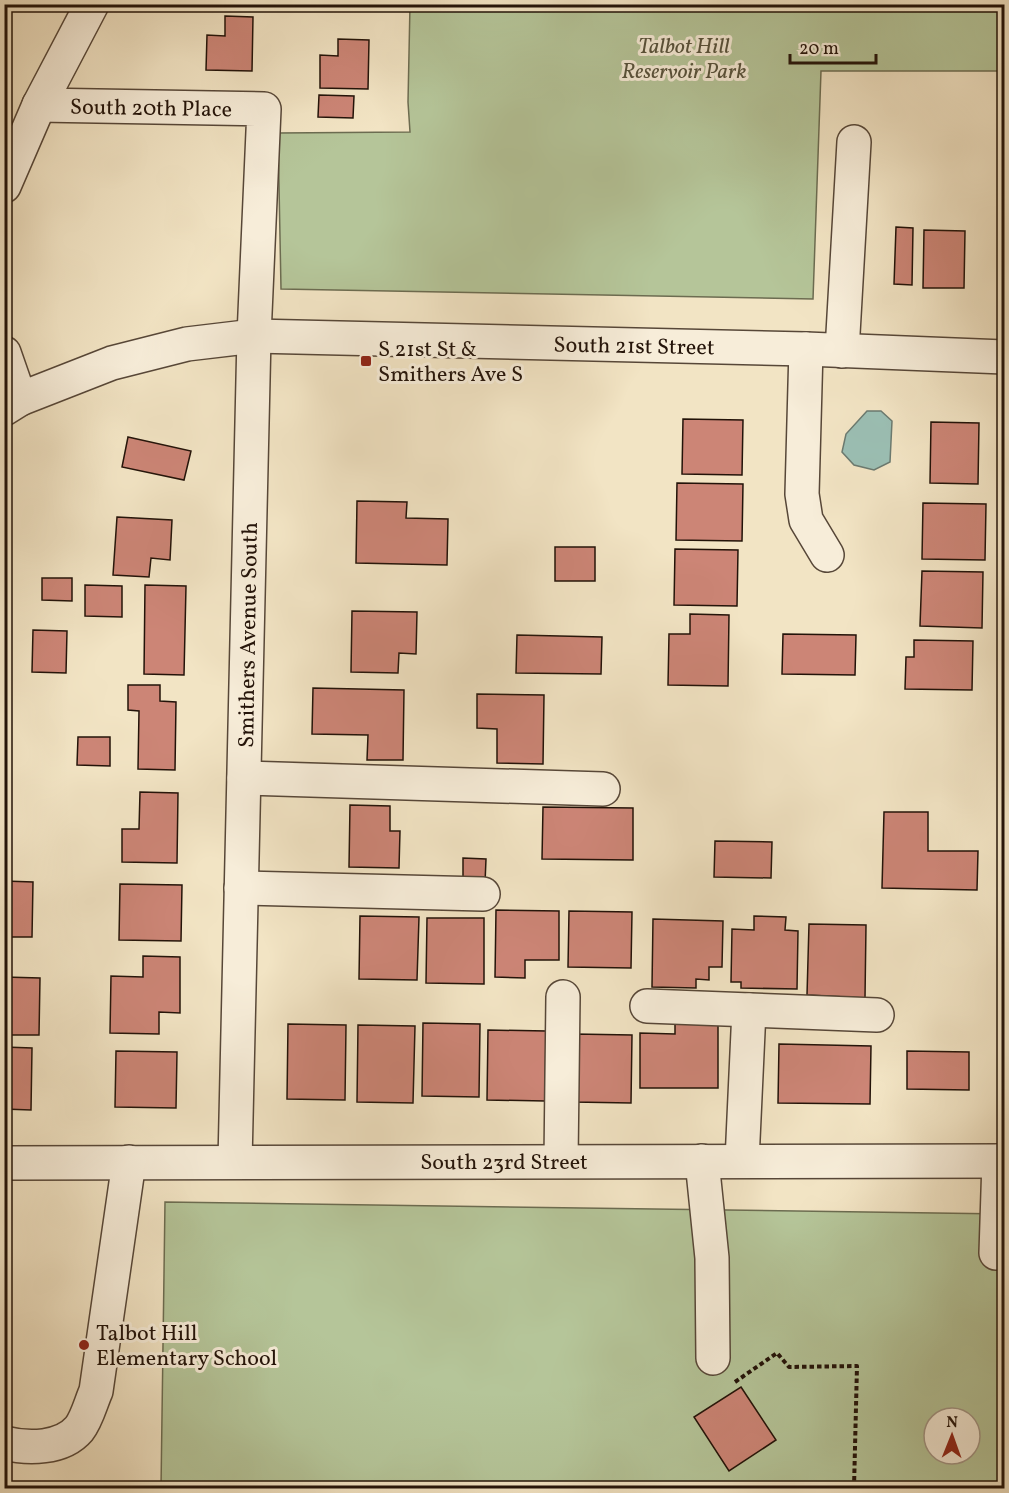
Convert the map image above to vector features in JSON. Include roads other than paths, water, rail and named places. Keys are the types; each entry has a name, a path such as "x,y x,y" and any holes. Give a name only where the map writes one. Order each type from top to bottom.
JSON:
{"street":[{"path":"4,186 39,105 92,4"},
{"name":"South 20th Place","path":"39,105 264,109"},
{"name":"Smithers Avenue South","path":"235,1162 254,336 264,109"},
{"path":"842,351 854,142"},
{"name":"South 21st Street","path":"12,404 112,363 187,344 254,336 806,349 1005,357"},
{"path":"806,349 802,494 807,520 827,555"},
{"path":"4,352 12,404"},
{"path":"244,778 603,789"},
{"path":"241,888 483,894"},
{"path":"561,1161 563,997"},
{"path":"647,1006 877,1015"},
{"path":"742,1161 749,1010"},
{"path":"702,1161 721,1372"},
{"path":"996,1253 1002,1161"},
{"name":"South 23rd Street","path":"4,1163 1002,1161"},
{"path":"4,1443 20,1447 65,1440 80,1428 96,1391 129,1162"}],"water":[{"path":"867,411 881,411 892,421 890,462 874,470 854,465 842,452 846,434"}],"place":[{"name":"S 21st St & Smithers Ave S","path":"366,361"},
{"name":"Talbot Hill Elementary School","path":"84,1345"}],"park label":[{"name":"Talbot Hill Reservoir Park","path":"684,58"}]}
